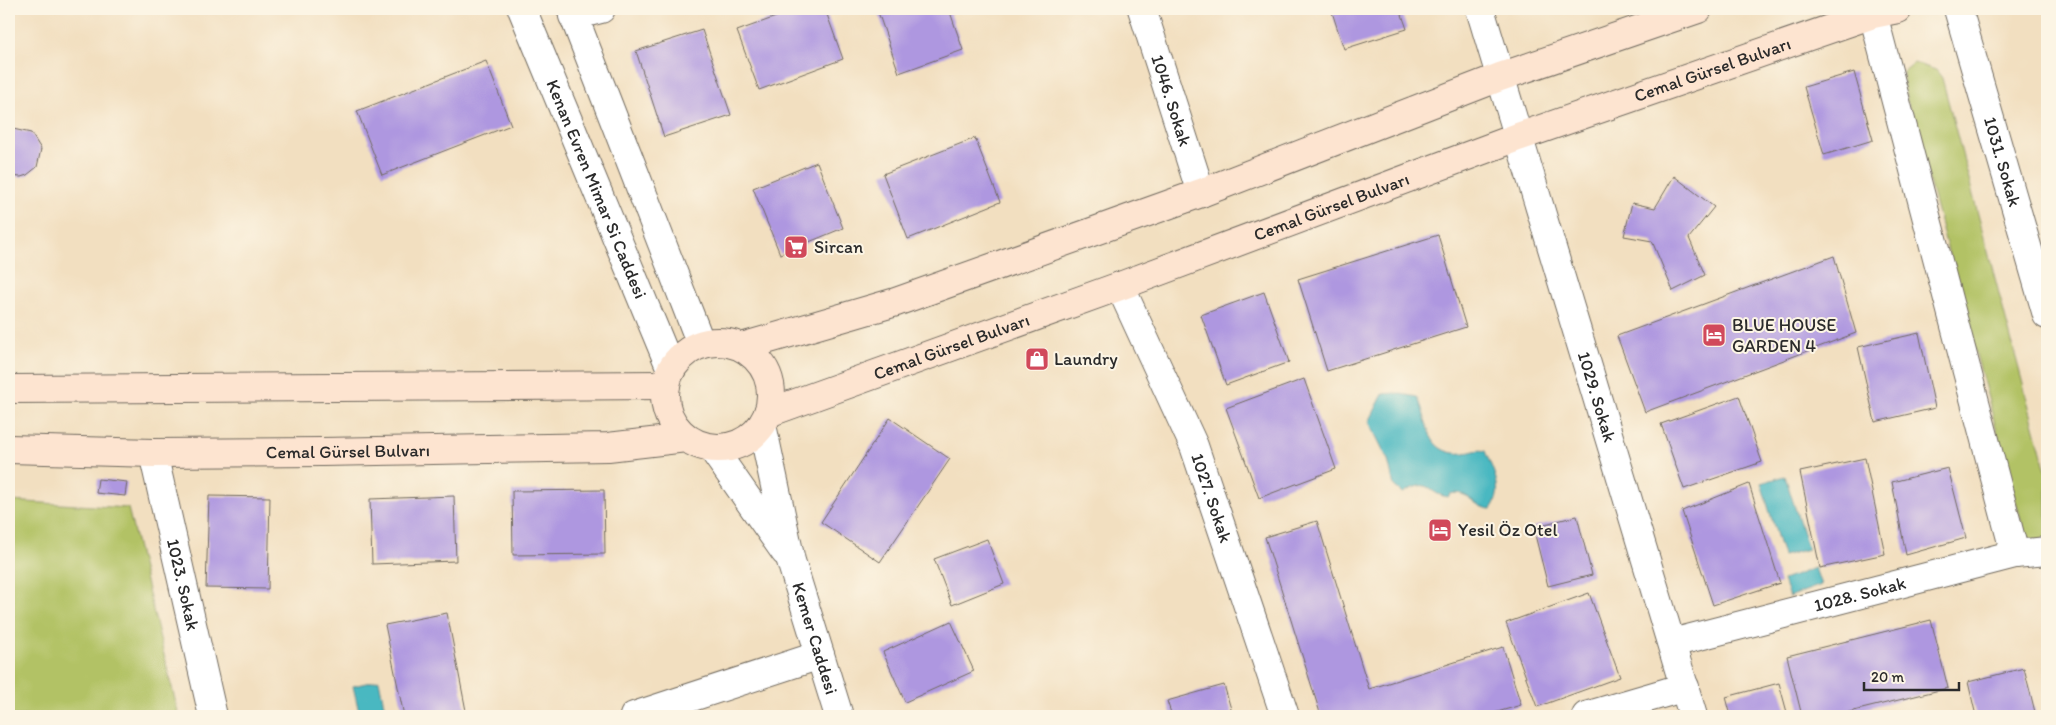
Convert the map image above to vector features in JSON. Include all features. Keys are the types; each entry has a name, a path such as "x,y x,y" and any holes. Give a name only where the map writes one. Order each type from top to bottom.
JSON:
{"main road":[{"path":"742,347 896,302 1201,193 1500,77 1698,9"},
{"name":"Cemal Gürsel Bulvarı","path":"765,419 1518,136 1885,11"},
{"path":"728,342 742,347 754,355 764,367 770,382 771,397 765,419 741,444 727,448 712,448 699,445 686,438 676,428 668,415 665,400 668,377 679,358 702,344 728,342"},
{"path":"9,389 668,377"},
{"name":"Cemal Gürsel Bulvarı","path":"9,449 153,453 608,447 686,438"}],"street":[{"name":"Kenan Evren Mimar Si Caddesi","path":"522,9 668,377"},
{"path":"601,9 572,12 702,344"},
{"name":"1046. Sokak","path":"1142,9 1201,193"},
{"name":"1029. Sokak","path":"1480,9 1693,716"},
{"name":"1031. Sokak","path":"1958,9 2047,315"},
{"path":"1885,11 2015,554"},
{"name":"1027. Sokak","path":"1120,286 1194,446 1285,716"},
{"path":"765,419 791,561"},
{"path":"712,448 791,561"},
{"name":"1023. Sokak","path":"153,453 213,716"},
{"name":"1028. Sokak","path":"1672,643 2015,554 2047,551"},
{"name":"Kemer Caddesi","path":"791,561 839,716"},
{"path":"634,716 820,655"},
{"path":"1586,716 1685,687"}],"green space":[{"path":"1914,63 1936,70 1942,78 2047,475 2047,539 2027,542 1904,89 1903,72"},
{"path":"9,501 128,508 179,716 9,716"}],"water":[{"path":"1395,393 1417,397 1432,439 1437,446 1454,453 1485,451 1494,473 1497,488 1495,502 1491,509 1479,506 1462,494 1450,494 1448,497 1440,495 1424,486 1412,488 1403,493 1394,486 1388,460 1369,422 1383,394"},
{"path":"1785,476 1808,549 1783,556 1761,483"},
{"path":"1815,568 1821,585 1789,597 1783,580"},
{"path":"379,680 386,715 360,716 353,686"}],"building":[{"path":"798,9 825,9 843,59 759,90 737,31"},
{"path":"877,9 949,9 963,50 899,73"},
{"path":"1331,9 1400,9 1407,29 1344,49"},
{"path":"702,30 731,115 664,137 636,51"},
{"path":"486,61 511,125 382,175 357,111"},
{"path":"1854,72 1873,140 1824,155 1804,87"},
{"path":"13,129 31,133 41,149 37,167 21,177 9,176 9,131"},
{"path":"975,138 1000,202 908,239 883,174"},
{"path":"817,162 843,228 780,254 753,188"},
{"path":"1674,176 1714,207 1689,238 1705,275 1673,291 1652,241 1624,236 1632,203 1655,208"},
{"path":"1438,235 1466,327 1327,371 1298,279"},
{"path":"1834,256 1856,333 1645,412 1617,336"},
{"path":"1264,292 1289,362 1226,385 1201,315"},
{"path":"1919,333 1935,408 1875,422 1858,347"},
{"path":"1304,379 1336,469 1259,498 1226,408"},
{"path":"1739,396 1762,462 1684,489 1661,424"},
{"path":"890,418 950,459 880,562 821,522"},
{"path":"1865,458 1885,554 1820,568 1800,472"},
{"path":"1948,468 1966,538 1906,555 1892,482"},
{"path":"98,479 127,482 125,496 96,493"},
{"path":"1749,484 1780,583 1713,605 1682,511"},
{"path":"604,490 605,554 513,555 512,491"},
{"path":"209,496 270,497 268,589 206,588"},
{"path":"454,496 456,561 372,564 370,499"},
{"path":"1577,516 1592,575 1548,586 1533,527"},
{"path":"1317,521 1369,689 1503,647 1521,705 1484,716 1321,716 1265,537"},
{"path":"987,539 1004,584 952,605 934,559"},
{"path":"1589,593 1620,677 1537,707 1506,623"},
{"path":"447,613 467,716 404,716 385,625"},
{"path":"1931,620 1948,688 1833,716 1802,716 1787,656"},
{"path":"951,621 974,671 905,702 883,652"},
{"path":"2024,668 2036,716 1976,716 1968,682"},
{"path":"1779,683 1788,716 1731,716 1726,697"},
{"path":"1224,685 1233,716 1172,716 1167,701"}],"place":[{"name":"Sircan","path":"796,247"},
{"name":"BLUE HOUSE GARDEN 4","path":"1714,335"},
{"name":"Laundry","path":"1037,359"},
{"name":"Yesil Öz Otel","path":"1440,530"}]}
